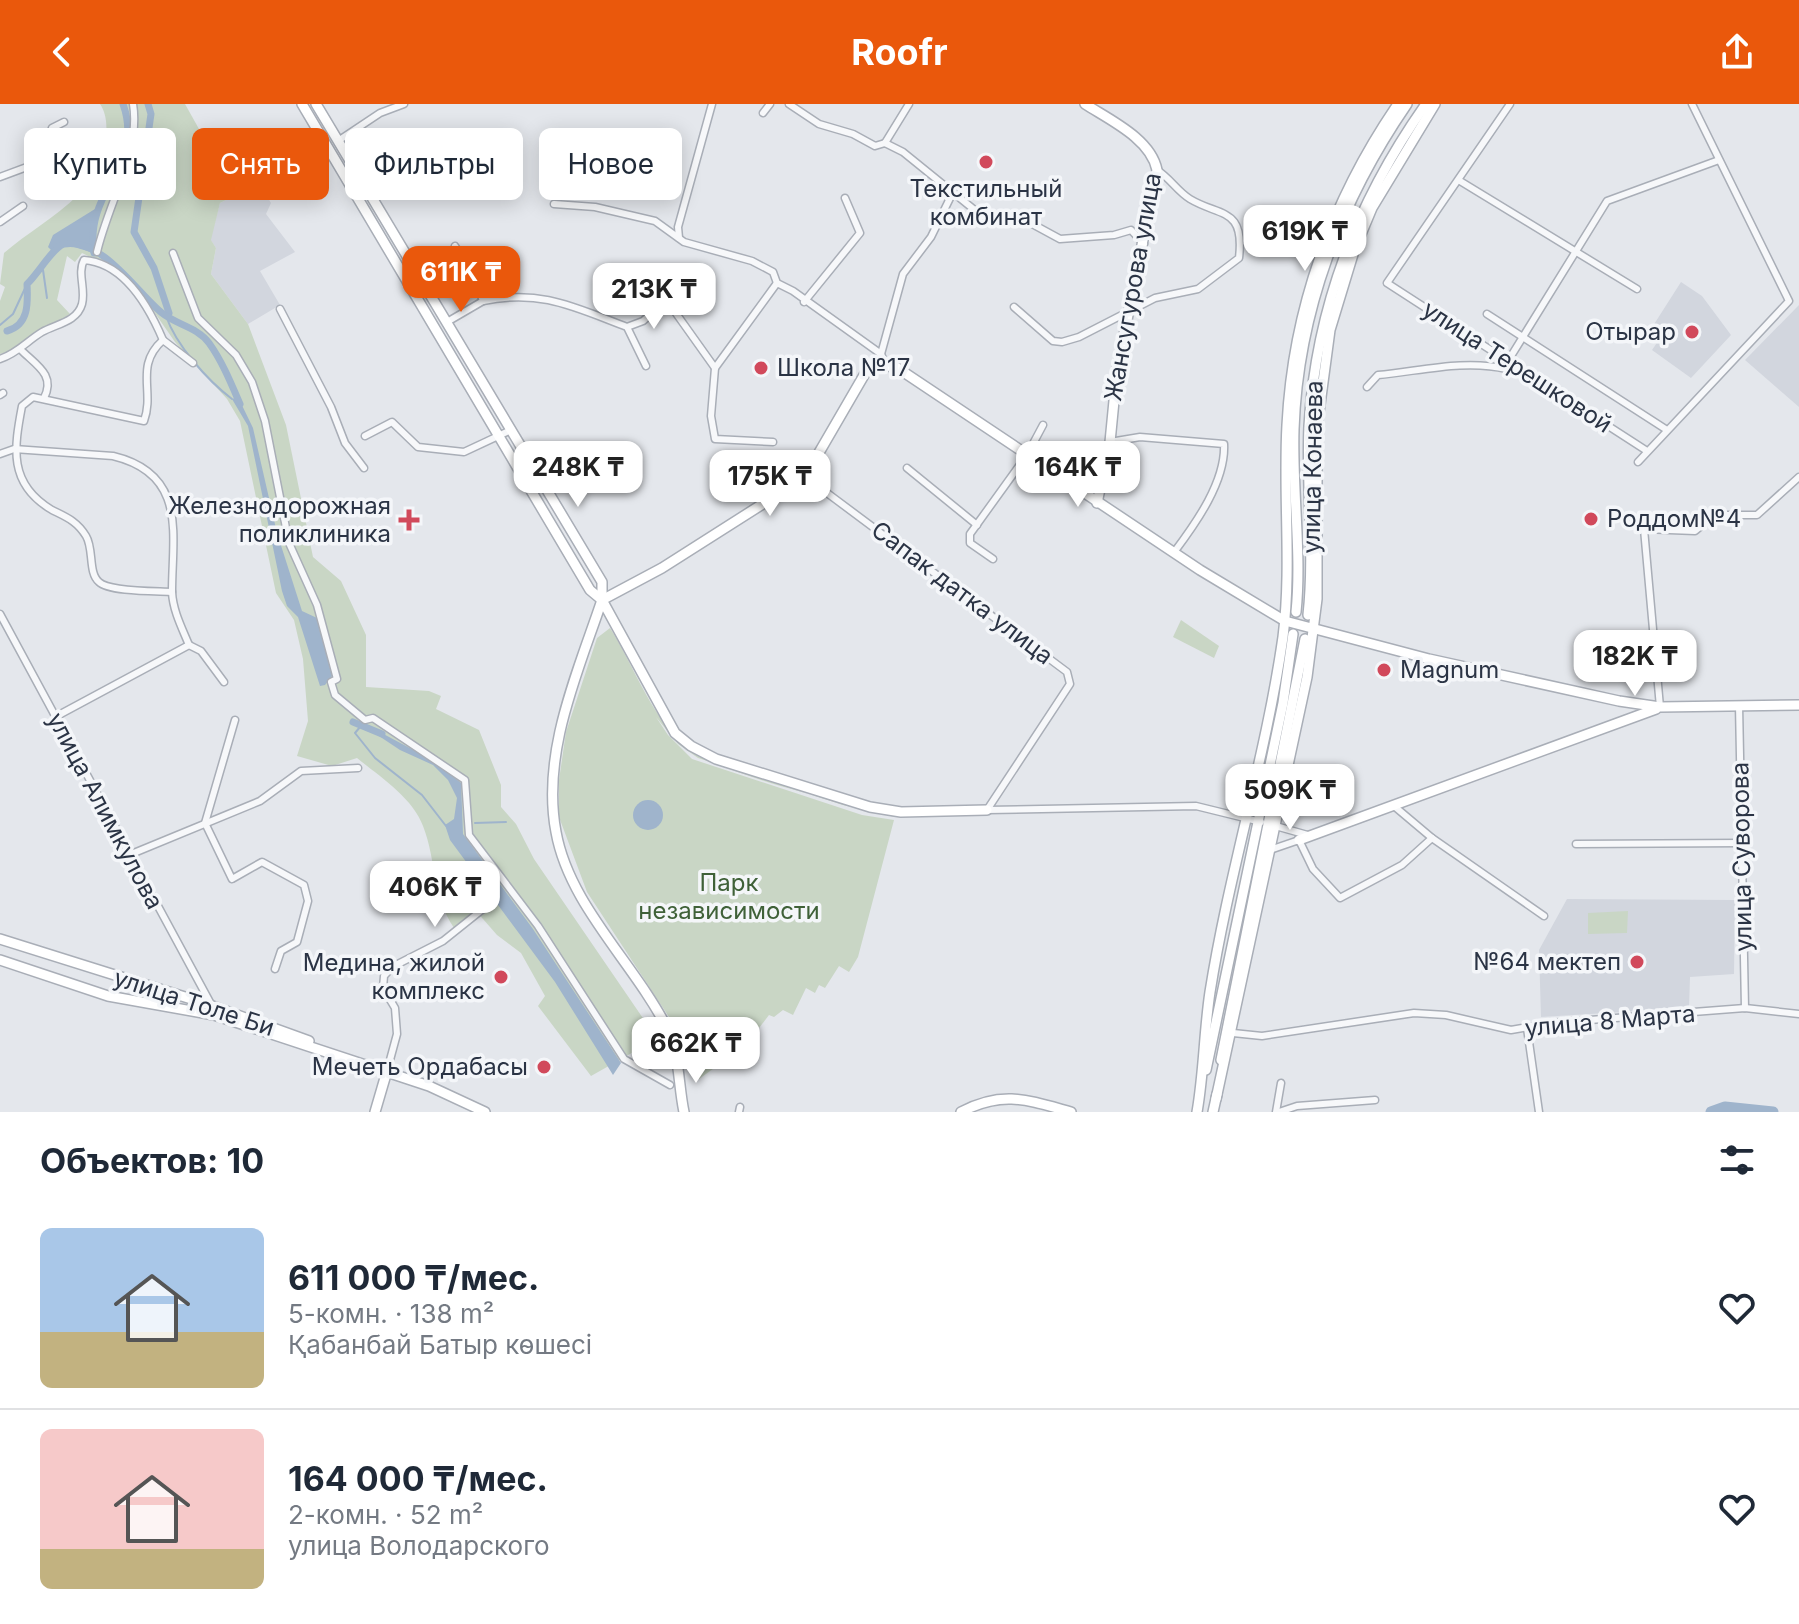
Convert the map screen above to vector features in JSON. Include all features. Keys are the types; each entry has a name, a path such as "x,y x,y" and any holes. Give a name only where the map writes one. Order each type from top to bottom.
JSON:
{"main road":[{"path":"302,104 590,590 602,600 663,716 691,746 716,759 886,811 987,810"},
{"path":"316,104 602,582 602,600 562,726 554,771 556,834 584,898 668,1030 678,1062 684,1112"},
{"name":"Жансугурова улица","path":"1085,104 1141,143 1155,160 1157,170 1111,404 1110,442 1097,503"},
{"name":"улица Конаева","path":"1289,615 1287,426 1300,323 1325,240 1345,195 1398,104"},
{"name":"улица Конаева","path":"1289,615 1294,426 1307,325 1332,243 1352,198 1407,104"},
{"name":"улица Конаева","path":"1308,615 1309,427 1322,328 1347,248 1365,204 1426,104"},
{"path":"1195,1112 1307,677 1318,567 1317,427 1330,330 1354,251 1372,208 1391,170 1435,104"},
{"path":"602,600 662,568 803,475 867,370 886,365 896,367 1097,503 1289,615 1296,630 1267,824 1270,850 1233,1033 1213,1112"},
{"path":"1200,1093 1210,993 1289,615"},
{"path":"1296,630 1314,630 1540,685 1660,707 1799,705"},
{"path":"1216,1099 1224,1041 1305,639"},
{"path":"1299,840 1660,707"},
{"name":"улица Толе Би","path":"0,939 212,1006 387,1071 485,1112"},
{"name":"улица Толе Би","path":"0,960 108,996 214,1015 387,1071"},
{"path":"375,1112 387,1071"},
{"path":"961,1112 985,1100 1005,1098 1071,1112"}],"street":[{"path":"97,252 114,193 133,148 136,122 133,104"},
{"path":"338,141 380,113 404,104"},
{"path":"679,238 678,227 712,104"},
{"path":"763,113 770,104"},
{"path":"789,104 827,128 846,131 875,146 885,143 909,104"},
{"path":"1510,104 1460,181 1637,289"},
{"path":"1638,462 1789,301 1692,104"},
{"path":"0,177 46,159 52,128 64,122"},
{"path":"885,143 903,152 982,216 1025,220 1060,239 1114,235 1131,230 1144,244"},
{"path":"1367,387 1378,375 1480,363 1507,369 1508,361 1607,201 1719,160"},
{"path":"1014,307 1057,343 1079,337 1155,298 1198,289 1239,258 1239,232 1232,221 1219,208 1192,200 1157,170"},
{"name":"улица Терешковой","path":"1460,181 1387,283 1647,451"},
{"path":"881,354 903,274 931,237 953,192"},
{"path":"804,302 859,236 845,198"},
{"path":"554,204 595,207 655,221 684,242 752,261 773,272 777,283 793,291 804,302 881,354 886,365"},
{"path":"0,222 23,206"},
{"path":"455,246 473,275 483,301"},
{"path":"173,253 198,318 236,355 252,382 265,421 289,543 317,605 337,679 331,682 335,695 365,720 376,720 436,757 465,780 469,835 538,926 624,1059 670,1085"},
{"path":"0,359 21,350 40,333 70,320 78,311 83,302 81,265 84,260 115,271 135,291 163,340 193,363"},
{"path":"773,442 715,439 711,416 715,368 777,283"},
{"path":"447,322 483,301 517,294 541,297 627,327 643,321 665,297 715,368"},
{"path":"280,309 331,407 345,443 364,468"},
{"path":"1487,314 1667,430"},
{"path":"627,327 646,366"},
{"path":"163,340 153,349 144,379 148,410 144,421 33,397 22,406 14,449 16,467 29,488 46,506 78,524 85,534 92,548 93,572 99,582 109,587 172,592"},
{"path":"21,350 49,378 50,386 44,398"},
{"path":"365,436 392,422 418,447 464,452 511,430"},
{"path":"993,559 969,541 1027,455 1043,425"},
{"path":"1110,442 1140,437 1224,444 1216,483 1194,525 1175,551"},
{"path":"0,454 14,449 113,456 127,460 152,476 166,494 174,516 174,609 189,645 201,651 224,682"},
{"path":"907,468 977,525"},
{"name":"Сапак датка улица","path":"803,475 1067,672 1070,684 987,810"},
{"path":"1660,707 1644,529 1695,531 1714,515 1757,515 1799,477"},
{"name":"улица Алимкулова","path":"0,614 212,1006"},
{"path":"55,717 189,645"},
{"name":"улица Суворова","path":"1739,705 1745,1008"},
{"path":"235,720 205,823 232,879 262,862 304,885 308,901 297,942 281,951 275,969"},
{"path":"129,855 260,801 301,771 358,768"},
{"path":"987,810 1196,806 1311,836"},
{"path":"1394,806 1432,838 1544,916"},
{"path":"1270,850 1299,840 1313,869 1340,898 1402,865 1432,838"},
{"path":"1576,844 1743,843"},
{"path":"387,1071 397,1034 395,1008 382,981 392,967 443,941 488,905"},
{"name":"улица 8 Марта","path":"1233,1033 1262,1036 1414,1013 1446,1015 1511,1030 1745,1008 1799,1014"},
{"path":"1527,1028 1539,1112"},
{"path":"1281,1083 1278,1112 1297,1106 1375,1100"}],"shaded area":[{"path":"226,200 269,200 271,203 266,214 295,252 260,271 280,305 248,324 211,274 216,248 210,239 220,203"},
{"name":"Отырар","path":"1681,282 1702,296 1731,335 1691,378 1652,350 1661,337 1651,329"},
{"path":"1799,305 1799,407 1745,360"},
{"name":"№64 мектеп","path":"1567,899 1735,900 1734,974 1690,977 1689,1008 1541,1017 1539,950"}],"green space":[{"path":"100,104 185,104 198,128 192,128 192,200 226,200 220,203 211,240 216,248 211,274 248,324 286,425 313,557 341,581 366,635 366,687 429,691 441,696 436,709 479,730 501,785 501,807 516,824 534,859 649,1027 653,1041 591,1076 538,1006 545,996 521,953 497,935 476,911 454,928 441,902 423,826 404,797 357,758 332,766 297,756 308,721 303,659 294,620 276,593 240,421 227,399 175,342 141,293 119,271 82,253 75,262 67,256 57,300 70,314 14,350 0,354 0,301 5,287 0,284 4,253 72,200 176,200 176,128 106,128 105,114"},
{"path":"1181,620 1219,646 1214,658 1173,637"},
{"name":"Парк независимости","path":"610,628 647,696 673,734 690,749 727,767 698,758 678,744 656,717 668,735 692,759 862,815 894,820 858,957 849,972 839,966 825,988 819,985 815,993 806,988 793,1015 783,1010 774,1017 769,1015 746,1045 699,1079 669,1017 587,892 559,817 559,780 566,732 597,638"},
{"path":"727,767 811,795 776,785"},
{"path":"811,795 871,810 895,817 843,805"},
{"path":"1628,911 1627,933 1588,934 1588,913"}],"water":[{"path":"95,209 91,236 94,253 64,244 52,251 48,247 53,235"},
{"path":"238,397 253,428 277,533 302,611 317,618 332,676 325,685 320,686 298,617 287,606 282,591 248,426 232,399"},
{"path":"376,730 434,761 461,783 463,834 533,929 621,1063 613,1075 555,982 450,840 445,825 454,819 457,798 448,780 433,765 400,750 373,732"},
{"path":"648,800 659,804 663,815 659,826 648,830 637,826 633,815 637,804"}],"waterway":[{"path":"94,253 93,231 97,212 126,144 128,125 123,104"},
{"path":"148,104 151,114 134,232 154,268 169,313"},
{"path":"7,331 20,324 26,312 27,284 60,246 78,244 105,258 162,313 204,338 214,350 240,404"},
{"path":"43,270 47,298"},
{"path":"0,325 13,314 27,284"},
{"path":"166,316 177,339 193,361 232,399"},
{"path":"353,722 382,734"},
{"path":"360,727 355,733 375,758 422,795 446,826"},
{"path":"475,823 506,822"},
{"path":"1711,1112 1725,1107 1773,1112"}],"place":[{"name":"Текстильный комбинат","path":"986,162"},
{"name":"Отырар","path":"1692,332"},
{"name":"Школа №17","path":"761,368"},
{"name":"Роддом№4","path":"1591,519"},
{"name":"Железнодорожная поликлиника","path":"409,520"},
{"name":"Magnum","path":"1384,670"},
{"name":"№64 мектеп","path":"1637,962"},
{"name":"Медина, жилой комплекс","path":"501,977"},
{"name":"Мечеть Ордабасы","path":"544,1067"}]}
